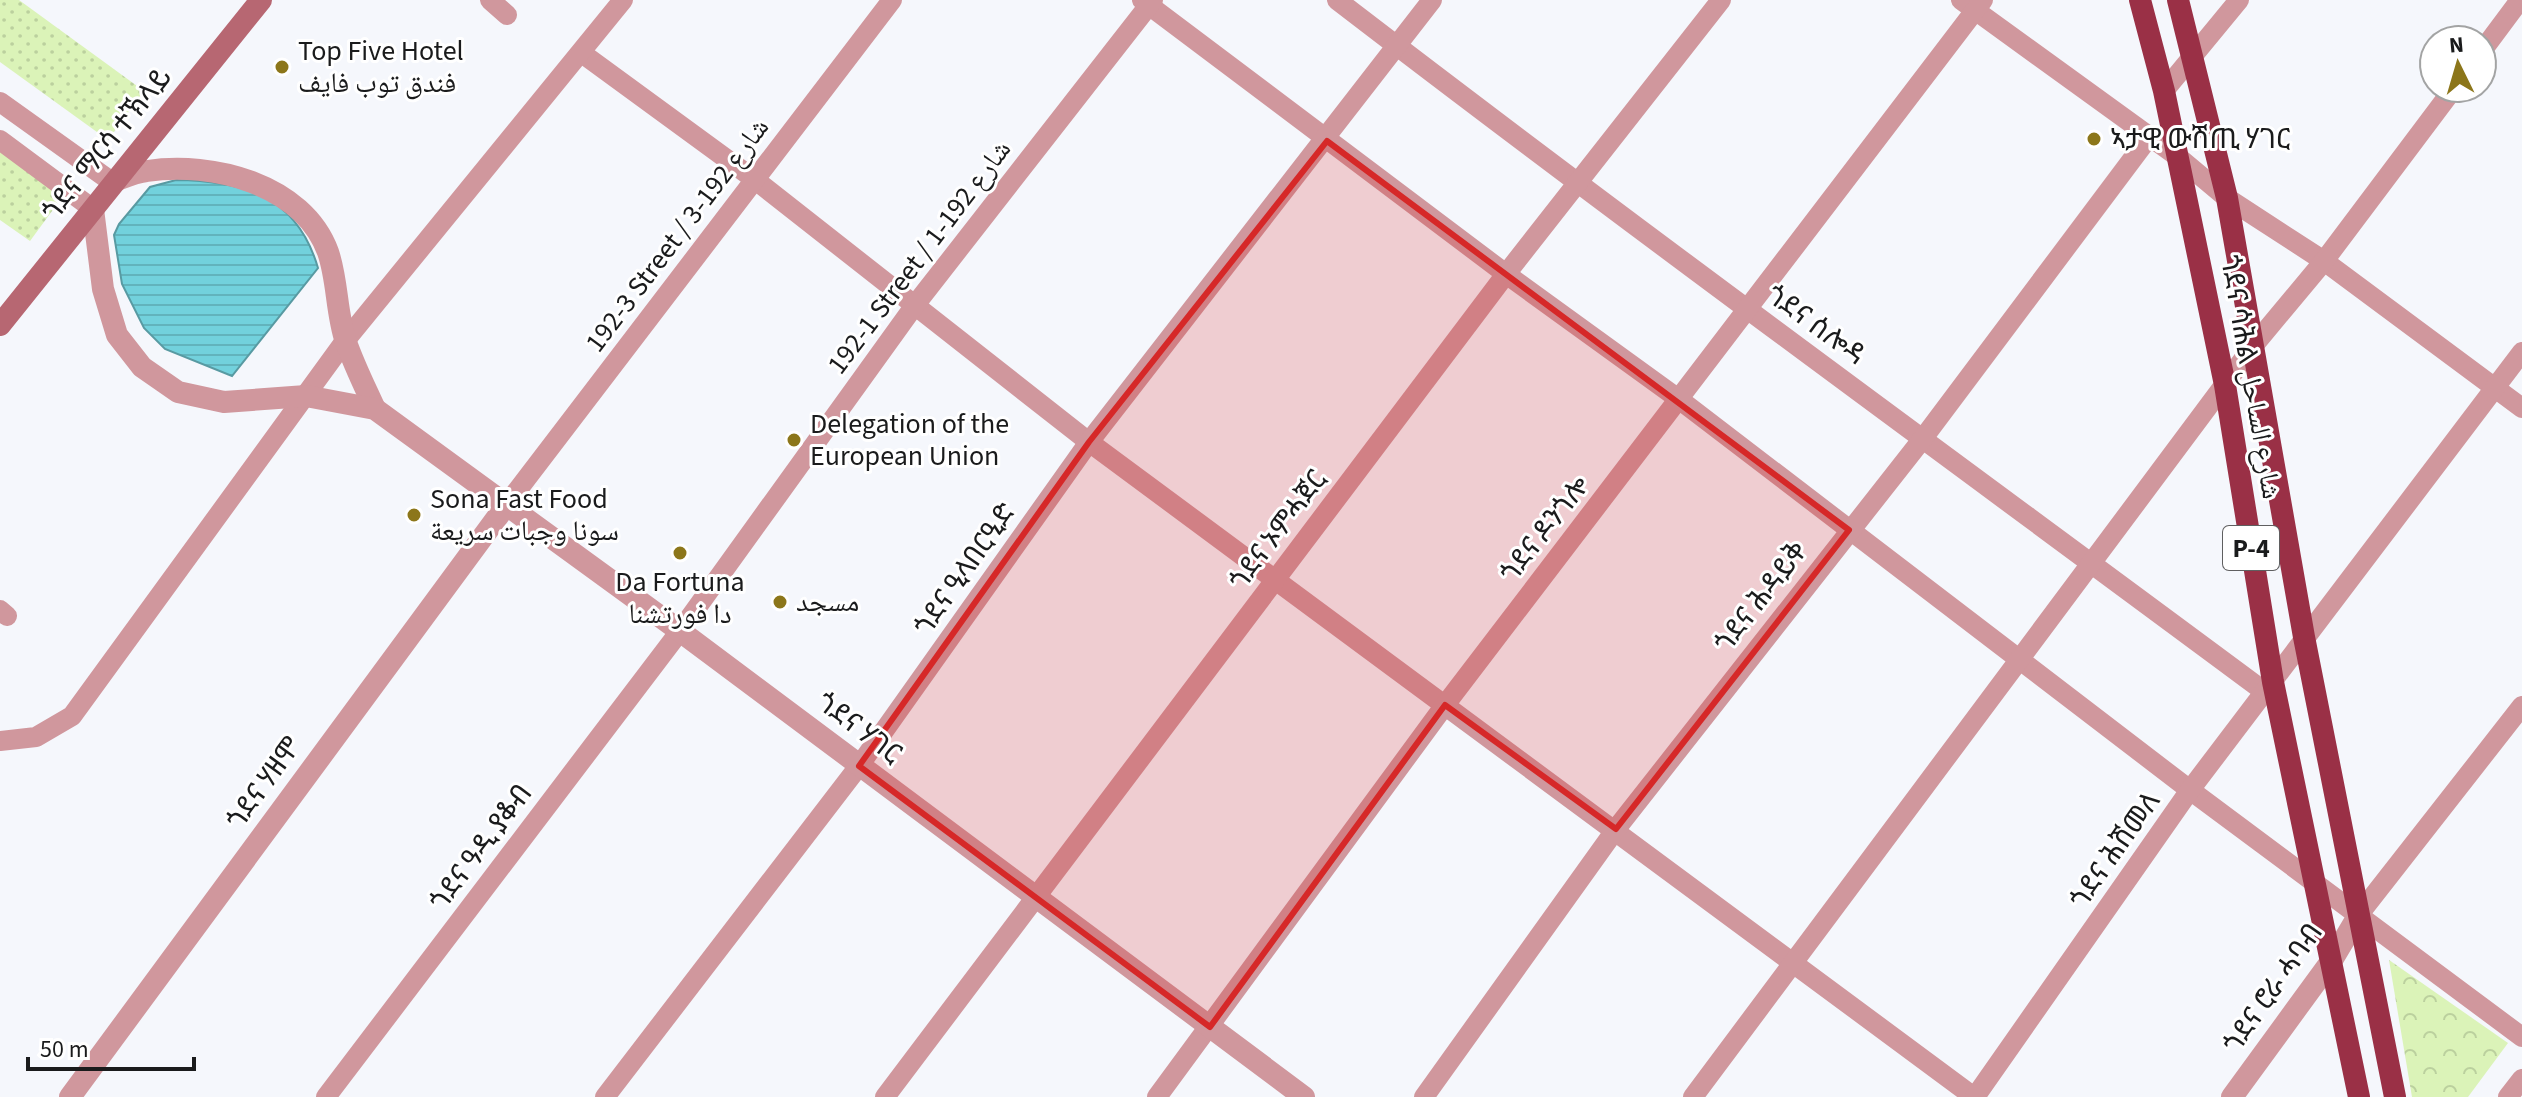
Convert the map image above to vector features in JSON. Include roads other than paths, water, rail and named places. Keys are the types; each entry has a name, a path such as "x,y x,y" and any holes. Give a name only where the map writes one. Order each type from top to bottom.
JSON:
{"highway":[{"name":"ጎደና ሳሕል شارع الساحل","path":"2140,0 2164,91 2225,385 2269,687 2317,882 2359,1097"},
{"name":"ጎደና ሳሕል شارع الساحل","path":"2178,0 2227,198 2304,637 2395,1097"}],"main road":[{"name":"ጎደና ማርሳ ተኽላይ","path":"0,325 261,0"}],"street":[{"path":"490,0 507,15"},
{"path":"0,741 36,737 72,716 345,341 583,54 623,0"},
{"name":"192-3 Street / شارع 192-3","path":"507,504 892,0"},
{"name":"ጎደና ሰሎዳ","path":"1337,0 1747,310 1924,437 2092,564 2269,687"},
{"name":"ጎደና ዒላበርዒድ","path":"605,1097 859,766 1089,442 1327,141 1432,0"},
{"name":"ጎደና ኦምሓጀር","path":"885,1097 1506,274 1721,0"},
{"path":"2164,91 2239,0"},
{"path":"2498,30 2520,0"},
{"path":"1148,2 1327,141 1680,400 2190,790 2360,913 2522,1037"},
{"name":"192-1 Street / شارع 192-1","path":"680,631 915,305 1148,2"},
{"path":"1973,3 2178,157 2227,198 2324,261 2522,408"},
{"name":"ጎደና ዶንጎሎ","path":"1157,1097 1445,705 1680,400 1973,3"},
{"path":"583,54 754,179 1089,442 1616,829 1974,1097"},
{"path":"0,102 112,182 146,171 202,171 245,179 281,196 310,219 327,252 345,341 375,409"},
{"path":"1693,1097 2254,345 2324,261 2442,104"},
{"name":"ጎደና ሕዳይቅ","path":"1424,1097 1616,829 1924,437 2149,137"},
{"path":"0,140 93,209 103,289 113,324 117,335 142,367 178,392 224,402 306,396 375,409"},
{"name":"ጎደና ሕሽመለ","path":"1974,1097 2190,790 2522,352"},
{"name":"ጎደና ሃገር","path":"375,409 680,631 1304,1097"},
{"name":"ጎደና ሃዘሞ","path":"70,1097 507,504"},
{"name":"ጎደና ዓዲ ያቆብ","path":"326,1097 680,631"},
{"path":"2360,913 2522,706"},
{"name":"ጎደና ሮራ ሓባብ","path":"2232,1097 2332,960 2360,913"},
{"path":"2508,1097 2522,1079"}],"water":[{"path":"176,180 224,184 265,197 297,224 318,268 232,376 165,349 144,328 122,284 114,235 119,224 150,187"}],"place":[{"name":"Top Five Hotel فندق توب فايف","path":"282,67"},
{"name":"ኣታዊ ውሽጢ ሃገር","path":"2094,139"},
{"name":"Delegation of the European Union","path":"794,440"},
{"name":"Sona Fast Food سونا وجبات سريعة","path":"414,515"},
{"name":"Da Fortuna دا فورتشنا","path":"680,553"},
{"name":"مسجد","path":"780,602"}]}
